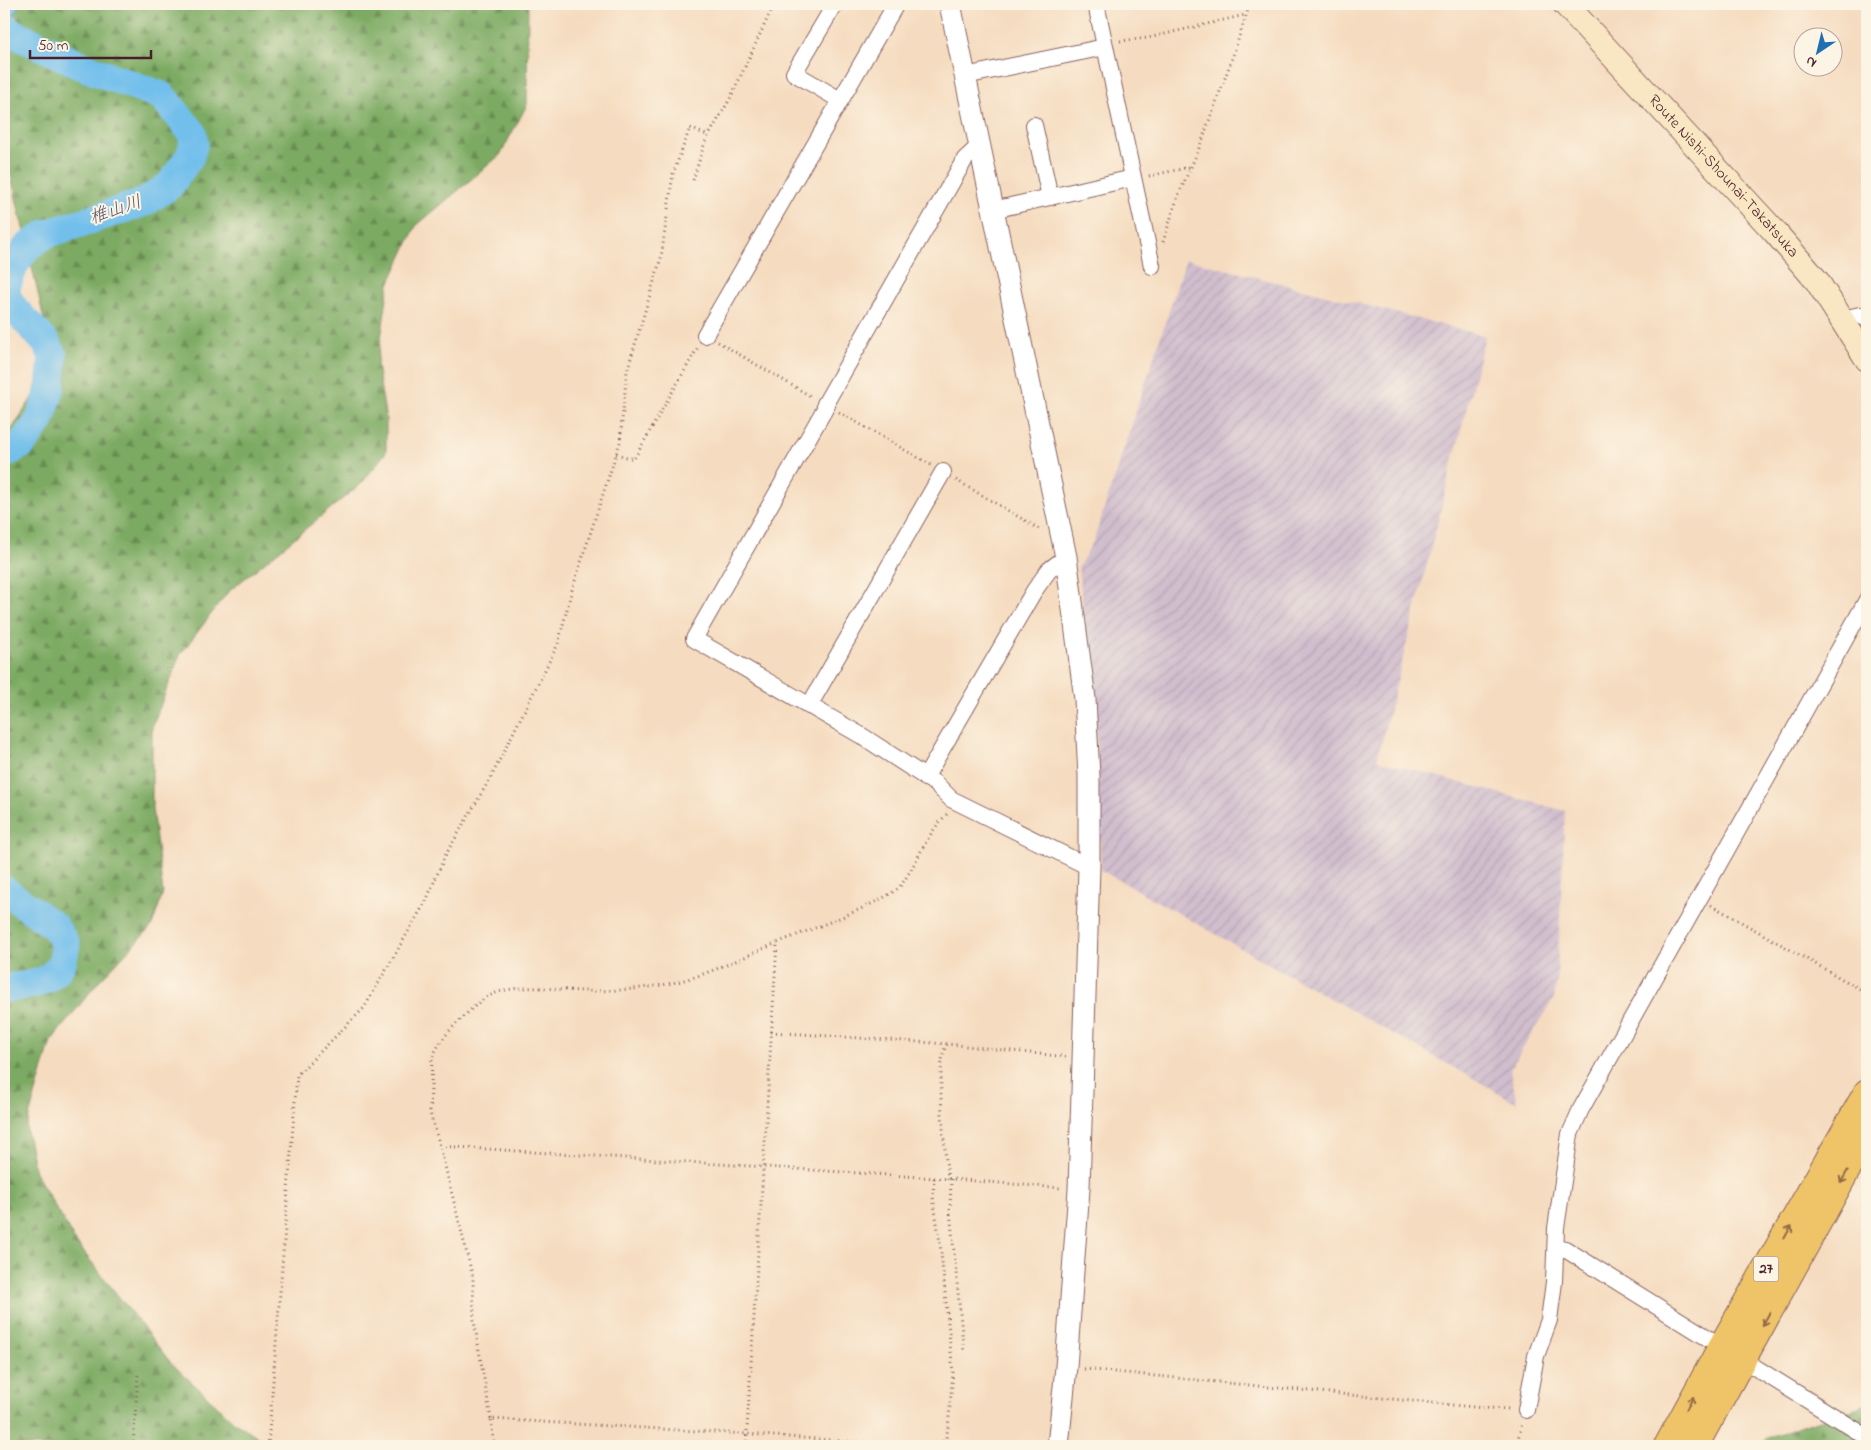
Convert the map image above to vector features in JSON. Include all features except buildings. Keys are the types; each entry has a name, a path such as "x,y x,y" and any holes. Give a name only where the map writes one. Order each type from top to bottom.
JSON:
{"main road":[{"name":"Route Nishi-Shounai-Takatsuka","path":"1565,4 1774,231 1817,281 1867,359"},
{"name":"27","path":"1695,1446 1732,1353 1867,1092"},
{"name":"27","path":"1667,1446 1732,1353 1867,1134"}],"street":[{"path":"835,4 794,73 840,100"},
{"path":"705,335 896,4"},
{"path":"950,4 1066,557 1085,699 1089,867 1079,1189 1066,1367 1058,1446"},
{"path":"1096,4 1152,266"},
{"path":"965,76 1104,45"},
{"path":"1034,125 1050,196"},
{"path":"980,144 965,159 694,639 862,736 936,784 951,799 1089,867"},
{"path":"993,210 1134,179"},
{"path":"1842,319 1860,315 1867,319"},
{"path":"809,706 943,472"},
{"path":"925,778 1034,591 1049,570 1066,557"},
{"path":"1526,1410 1536,1356 1548,1320 1554,1282 1556,1228 1570,1134 1581,1109 1867,600"},
{"path":"1556,1246 1566,1249 1867,1437"}],"path":[{"path":"693,180 705,142 730,97 774,4"},
{"path":"1152,266 1159,253 1178,196 1229,67 1250,4"},
{"path":"1104,45 1148,38 1246,15"},
{"path":"268,1446 297,1075 364,1008 426,901 445,856 491,777 558,644 572,590 620,442 627,370 661,258 672,174 690,128 708,136"},
{"path":"1134,179 1190,167"},
{"path":"616,454 634,458 705,335 826,405"},
{"path":"494,1446 474,1320 473,1278 430,1113 432,1060 434,1053 448,1032 489,996 515,989 586,991 656,986 697,975 862,907 893,892 900,886 926,839 937,824 959,802"},
{"path":"1700,899 1867,993"},
{"path":"746,1446 776,943"},
{"path":"771,1032 948,1044 1083,1059"},
{"path":"948,1044 944,1047 941,1070 950,1211 964,1353"},
{"path":"440,1146 1079,1189"},
{"path":"934,1178 933,1197 940,1243 952,1372 948,1428 946,1438 940,1446"},
{"path":"1066,1367 1309,1392 1526,1410 1516,1446"},
{"path":"133,1446 138,1375"},
{"path":"491,1419 913,1446"}],"shaded area":[{"path":"1186,259 1485,336 1377,760 1565,811 1557,981 1554,998 1510,1069 1517,1103 1101,870 1095,696 1078,568 1094,540"}],"green space":[{"path":"4,4 528,4 527,105 500,155 416,226 389,284 377,365 386,420 386,452 362,483 228,592 180,655 152,727 152,808 163,893 152,926 99,981 51,1041 26,1127 35,1172 75,1241 171,1363 236,1423 273,1446 4,1446 4,441 34,395 48,337 11,176 4,155"},
{"path":"1865,1405 1867,1406 1867,1446 1758,1446 1767,1438"}],"water":[{"path":"4,4 20,4 4,33"}],"waterway":[{"name":"椎山川","path":"4,25 6,30 92,70 162,96 192,132 194,143 190,156 170,185 145,202 46,234 27,247 15,264 7,284 6,295 13,307 46,343 53,355 50,390 40,420 22,444 4,454"},
{"name":"椎山川","path":"4,890 54,926 66,945 61,964 50,976 36,983 4,988"}]}
